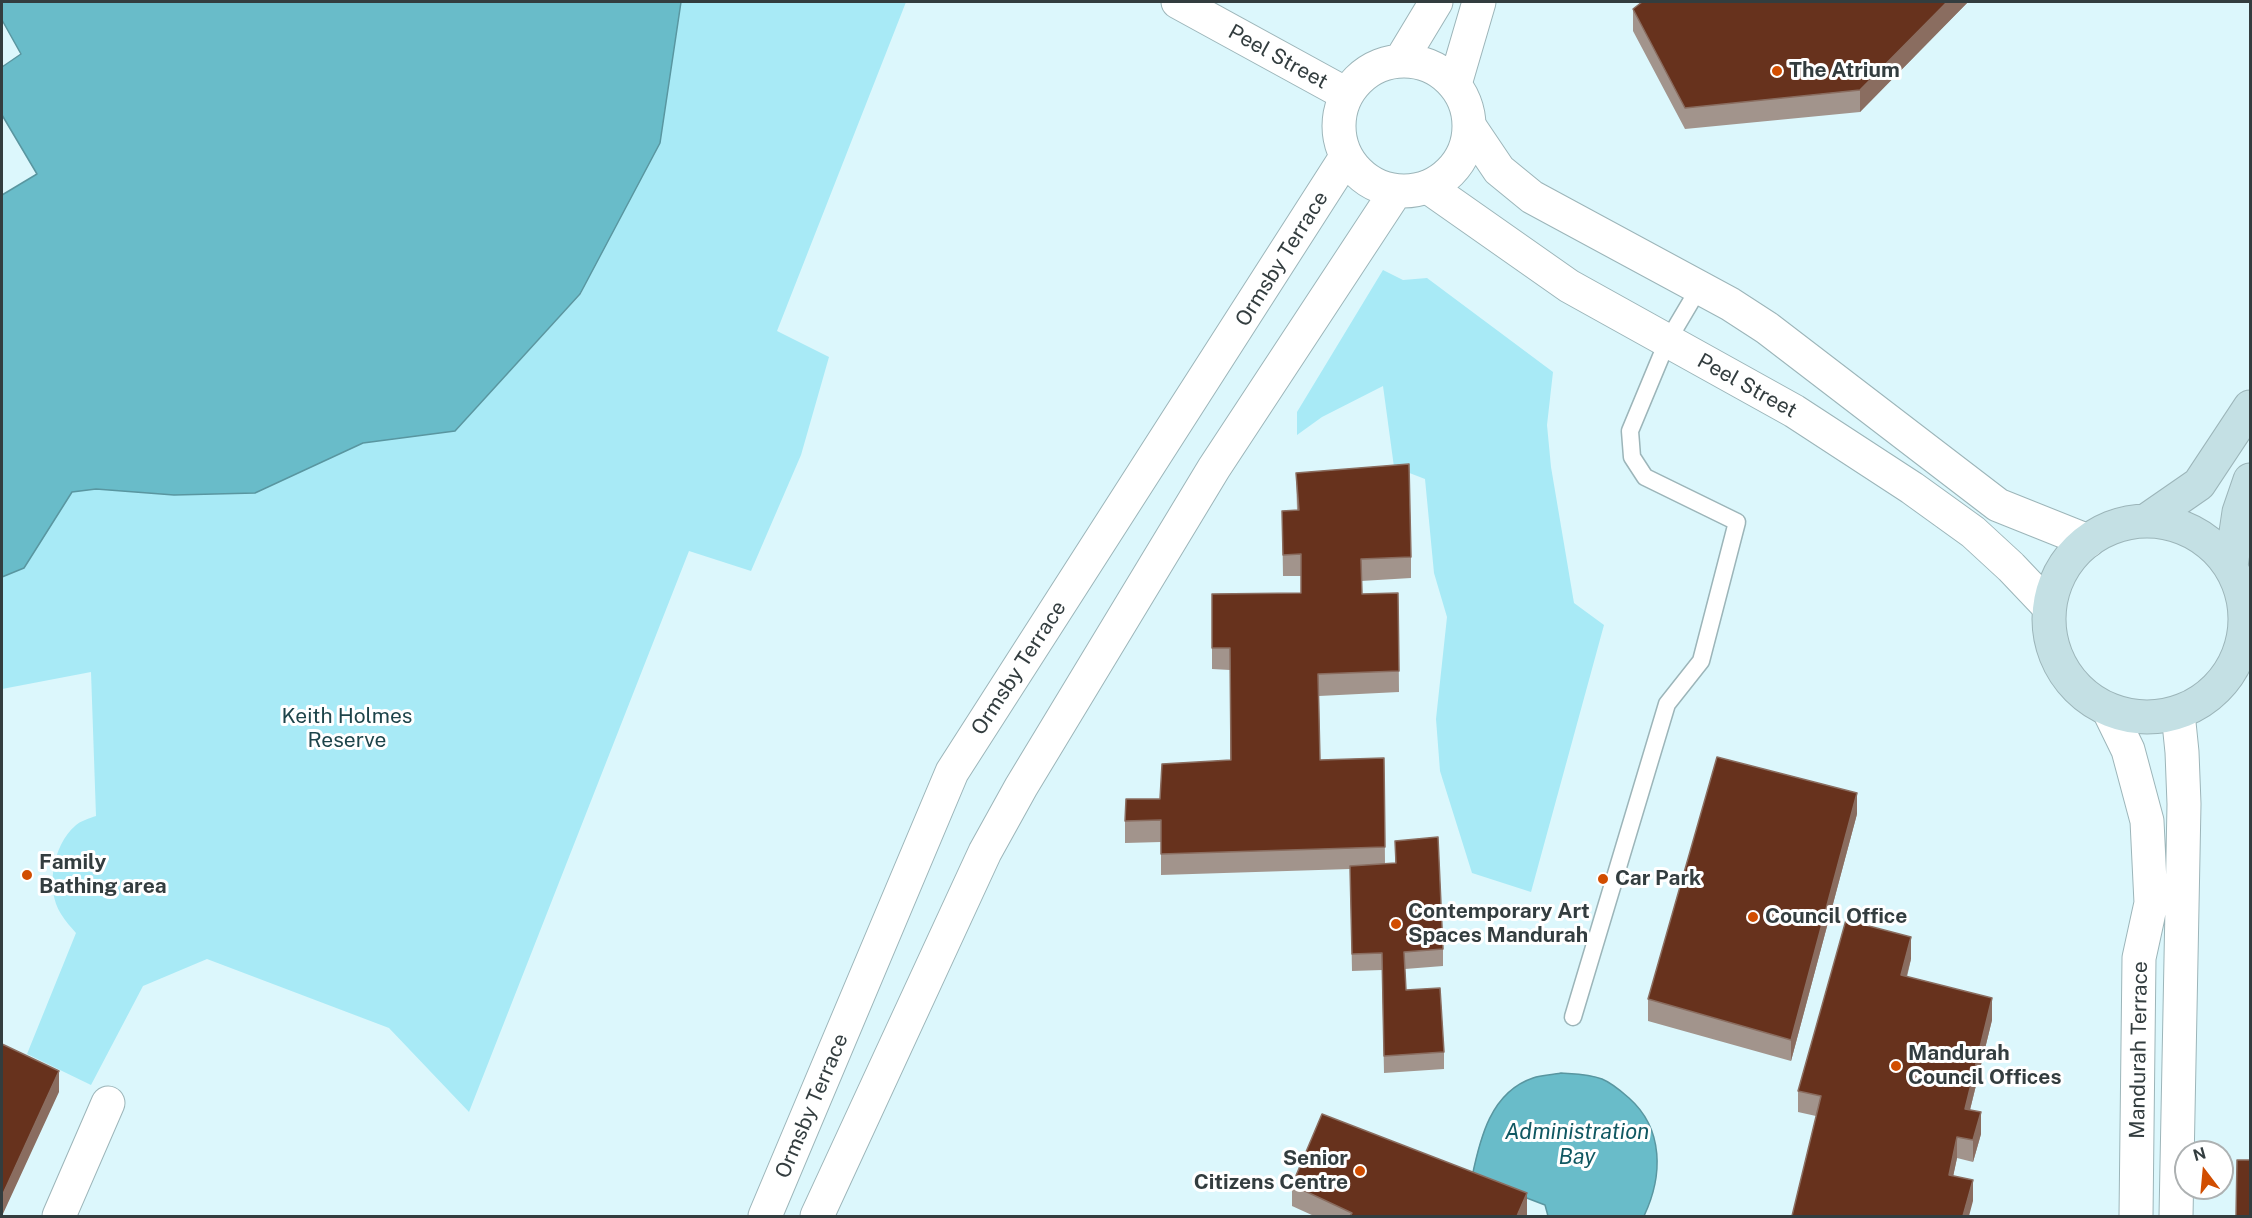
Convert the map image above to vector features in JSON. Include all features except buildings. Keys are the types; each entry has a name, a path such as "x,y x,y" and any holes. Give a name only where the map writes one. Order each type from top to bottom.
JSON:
{"main road":[{"path":"2147,520 2199,484 2250,407"},
{"path":"2231,566 2239,512 2250,480"},
{"path":"2147,520 2180,526 2210,542 2231,566 2242,591 2248,618 2243,665 2202,702 2178,713 2155,718 2132,717 2109,711 2087,698 2069,680 2056,657 2049,633 2049,607 2056,582 2069,559 2088,541 2116,526 2147,520"}],"street":[{"name":"Peel Street","path":"1179,2 1347,94"},
{"path":"1401,60 1436,2"},
{"path":"1455,84 1479,2"},
{"path":"1401,60 1421,62 1440,70 1455,84 1464,97 1469,112 1470,127 1467,146 1458,163 1445,177 1428,186 1413,191 1396,191 1376,185 1359,173 1346,157 1339,137 1339,113 1347,94 1360,77 1380,65 1401,60"},
{"path":"1470,127 1499,170 1532,197 1730,304 1767,328 1998,505 2088,541"},
{"name":"Ormsby Terrace","path":"765,1216 952,772 1346,157"},
{"name":"Peel Street","path":"1428,186 1569,286 1794,411 1912,488 1972,532 2011,567 2049,607"},
{"path":"817,1216 985,852 1021,786 1214,468 1396,191"},
{"name":"Mandurah Terrace","path":"2109,711 2128,750 2147,820 2151,903 2139,958 2136,1216"},
{"name":"Mandurah Terrace","path":"2176,1216 2184,804 2178,713"},
{"path":"59,1216 108,1103"}],"lane":[{"path":"1573,1017 1667,704 1701,661 1737,522 1645,477 1632,457 1630,431 1667,342 1699,288"}],"green space":[{"name":"Keith Holmes Reserve","path":"681,2 906,2 777,331 829,357 801,455 751,571 689,551 469,1112 389,1028 207,959 143,986 91,1085 27,1054 76,933 63,917 53,892 57,856 67,834 82,821 96,816 91,672 2,689 2,577 24,567 72,492 96,489 174,495 255,493 363,443 455,431 581,294"},
{"path":"1383,270 1403,280 1427,278 1553,372 1547,425 1551,467 1574,603 1604,625 1531,892 1472,873 1440,771 1436,719 1447,617 1434,573 1425,479 1394,467 1383,386 1322,417 1297,435 1297,412"}],"water":[{"path":"2,2 681,2 660,143 580,294 455,431 363,443 255,493 174,495 96,489 72,492 24,568 2,577 2,195 37,174 2,115 2,67 21,54 2,20"},
{"name":"Administration Bay","path":"1561,1073 1592,1076 1616,1087 1640,1110 1649,1124 1657,1154 1657,1169 1655,1185 1644,1216 1548,1216 1545,1205 1472,1177 1484,1132 1497,1105 1519,1085 1533,1078"}],"place":[{"name":"The Atrium","path":"1777,71"},
{"name":"Family Bathing area","path":"27,875"},
{"name":"Car Park","path":"1603,879"},
{"name":"Council Office","path":"1753,917"},
{"name":"Contemporary Art Spaces Mandurah","path":"1396,924"},
{"name":"Mandurah Council Offices","path":"1896,1066"},
{"name":"Senior Citizens Centre","path":"1360,1171"}]}
